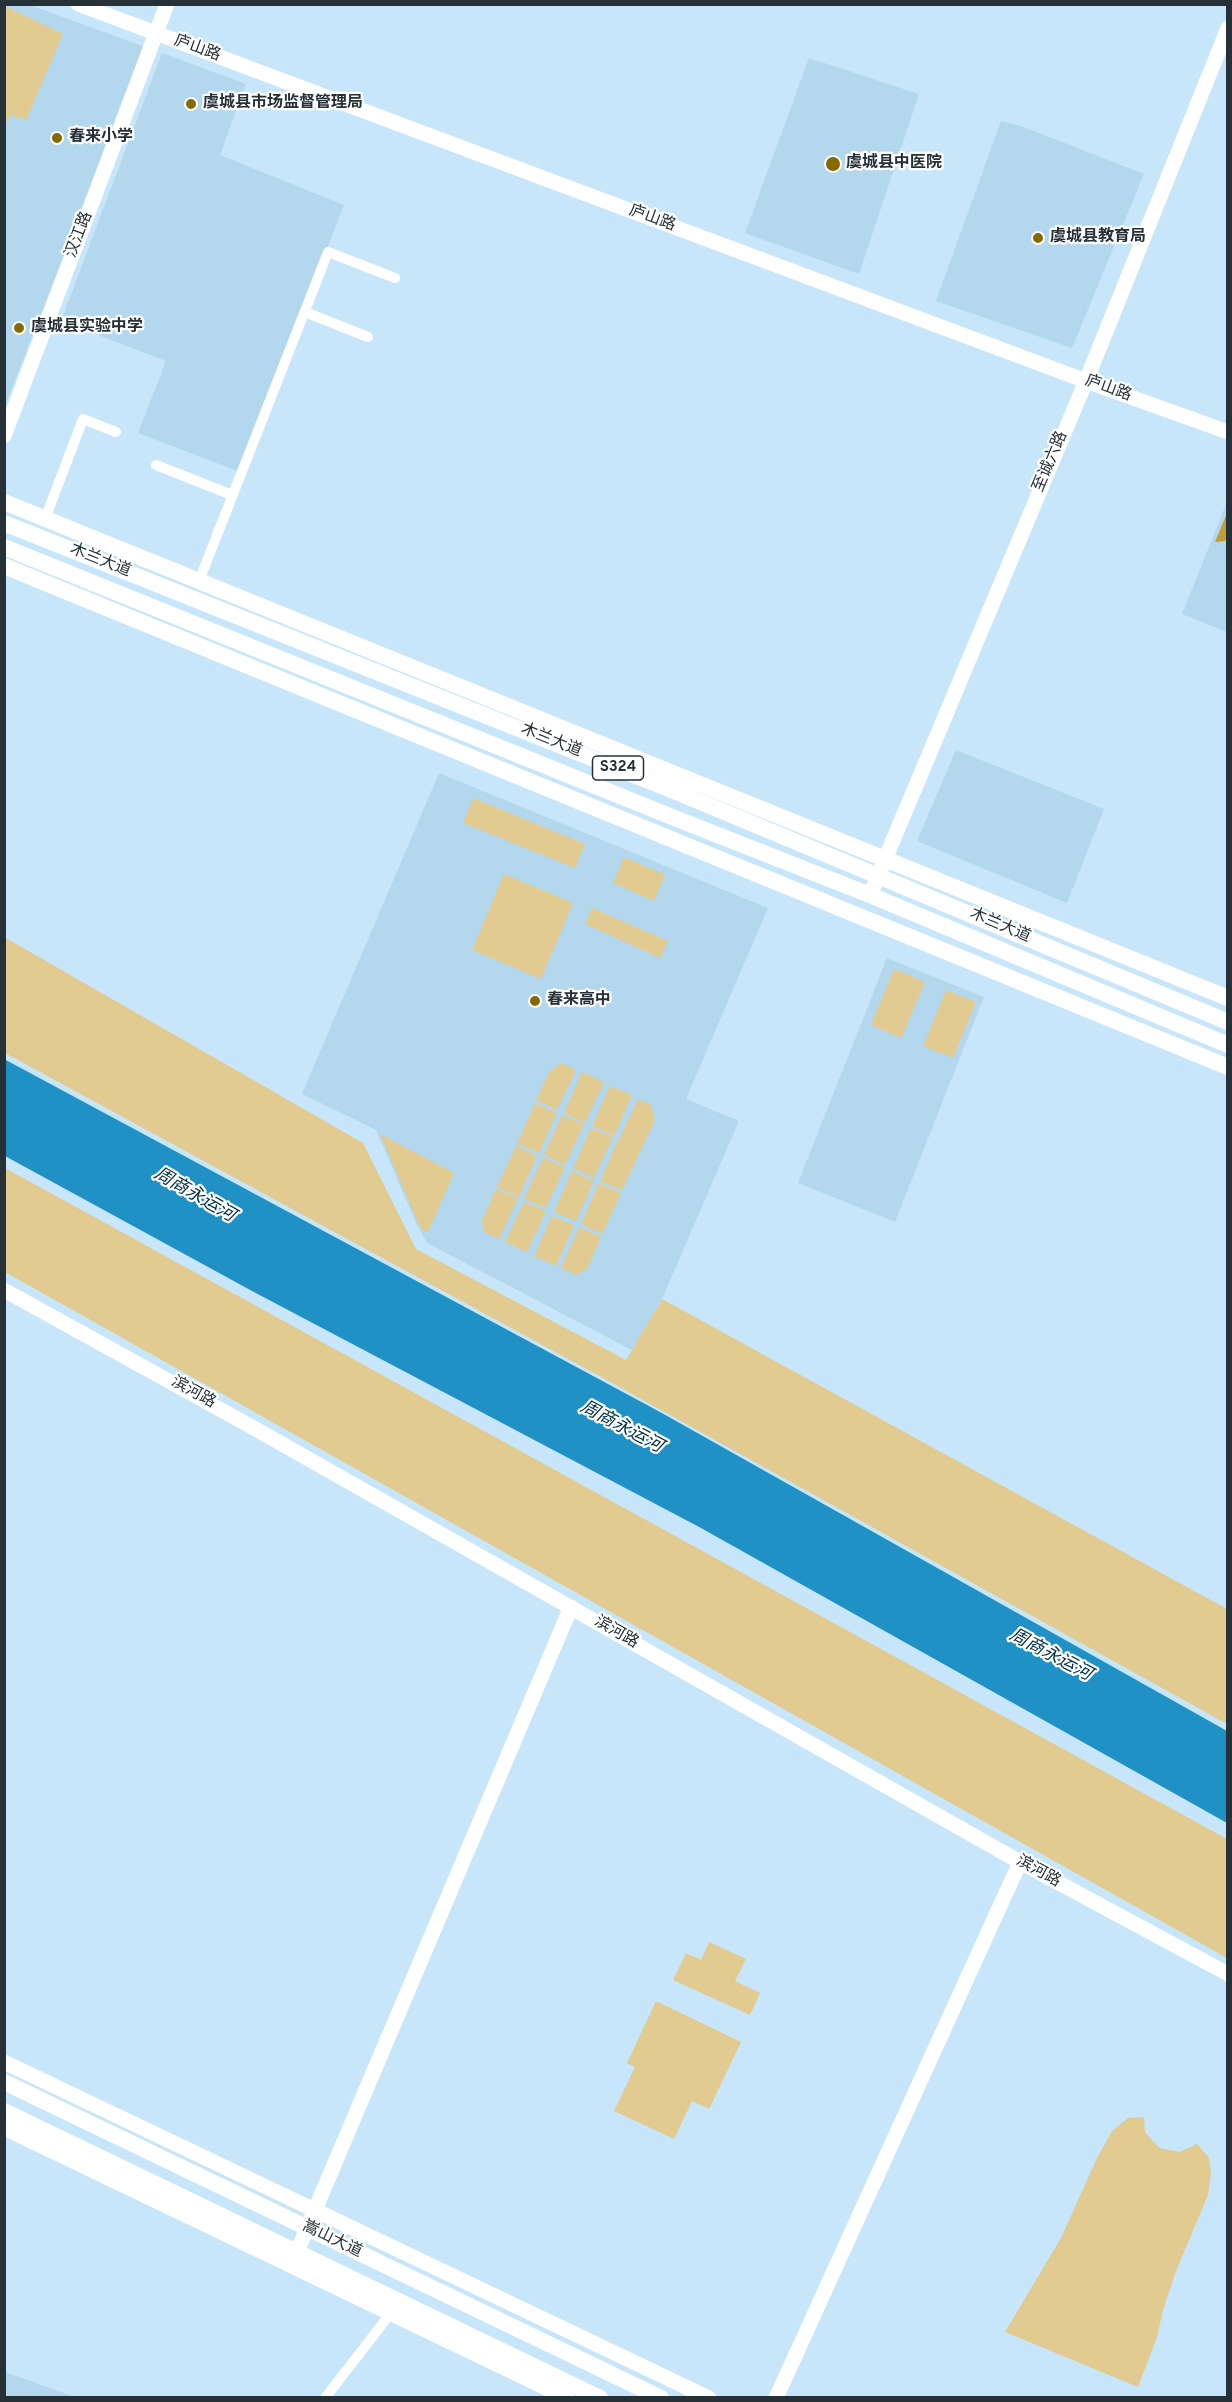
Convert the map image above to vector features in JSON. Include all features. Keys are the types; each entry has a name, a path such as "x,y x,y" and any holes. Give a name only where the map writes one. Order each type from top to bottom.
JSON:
{"main road":[{"path":"4,502 1227,998"},
{"name":"木兰大道","path":"4,523 668,788 1227,1022"},
{"name":"木兰大道","path":"4,547 870,895 1227,1045"},
{"path":"4,566 1227,1067"},
{"name":"嵩山大道","path":"4,2082 661,2397"},
{"name":"嵩山大道","path":"4,2111 297,2252 395,2307 600,2397"}],"street":[{"name":"庐山路","path":"78,4 1227,432"},
{"name":"汉江路","path":"4,436 167,4"},
{"name":"至诚六路","path":"870,895 1086,381 1227,28"},
{"path":"199,581 328,252 395,278"},
{"path":"305,312 368,337"},
{"path":"45,519 83,419 116,432"},
{"path":"156,465 232,495"},
{"name":"滨河路","path":"4,1290 252,1426 1020,1862 1227,1974"},
{"path":"297,2252 571,1607"},
{"path":"776,2397 1020,1862"},
{"path":"4,2062 709,2397"},
{"path":"4,2128 395,2307 567,2397"},
{"path":"325,2397 395,2307"}],"shaded area":[{"name":"春来小学","path":"5,5 30,5 145,47 5,406"},
{"path":"5,6 63,34 26,120 10,115 5,125"},
{"path":"162,53 246,84 220,155 344,205 240,472 138,433 166,361 61,321"},
{"name":"虞城县中医院","path":"809,58 919,94 859,274 745,233"},
{"name":"虞城县教育局","path":"1001,121 1021,126 1144,174 1072,348 936,301"},
{"path":"1227,502 1227,632 1182,614"},
{"path":"1227,513 1227,537 1225,541 1215,542"},
{"path":"956,750 1104,809 1067,903 917,841"},
{"name":"春来高中","path":"439,773 768,908 686,1099 739,1121 662,1299 632,1350 427,1243 376,1130 302,1094"},
{"path":"473,798 585,844 575,868 463,823"},
{"path":"624,857 665,875 654,901 613,883"},
{"path":"504,874 573,903 541,979 472,950"},
{"path":"592,908 668,941 660,958 585,924"},
{"path":"4,937 363,1143 416,1249 626,1360 662,1299 1227,1609 1227,1724 614,1384 5,1053"},
{"path":"887,958 984,997 895,1222 798,1183"},
{"path":"894,969 925,982 901,1038 871,1025"},
{"path":"946,990 976,1002 953,1058 923,1046"},
{"path":"561,1063 576,1070 557,1110 536,1100 549,1072"},
{"path":"582,1072 604,1082 585,1123 564,1113"},
{"path":"610,1086 632,1095 614,1136 592,1126"},
{"path":"638,1099 651,1105 655,1120 622,1190 600,1181 618,1140 622,1141 619,1139"},
{"path":"535,1103 557,1113 539,1153 517,1144"},
{"path":"562,1115 584,1124 565,1165 544,1155"},
{"path":"591,1128 613,1137 594,1178 573,1168"},
{"path":"380,1134 454,1173 428,1232 424,1232 418,1223"},
{"path":"516,1146 537,1156 519,1197 497,1187"},
{"path":"543,1158 565,1167 546,1208 524,1199"},
{"path":"5,1168 1227,1839 1227,1958 5,1272"},
{"path":"572,1171 594,1181 576,1221 554,1212"},
{"path":"599,1183 621,1193 602,1234 581,1224"},
{"path":"496,1189 518,1198 499,1239 484,1232 482,1220"},
{"path":"524,1202 546,1211 527,1252 505,1242"},
{"path":"552,1216 574,1225 556,1266 534,1256"},
{"path":"579,1227 601,1237 587,1269 576,1275 561,1268"},
{"path":"709,1942 746,1959 735,1981 760,1993 750,2015 673,1980 686,1953 701,1960"},
{"path":"656,2001 741,2042 709,2109 692,2101 674,2139 614,2111 635,2067 627,2063"},
{"path":"1144,2117 1145,2132 1159,2148 1180,2152 1197,2144 1209,2158 1211,2174 1208,2195 1176,2271 1157,2337 1138,2387 1005,2332 1061,2238 1097,2158 1112,2131 1128,2118"},
{"path":"5,2372 75,2397 5,2397"}],"water":[{"name":"周商永运河","path":"4,1059 660,1412 1227,1731 1227,1823 701,1528 252,1291 5,1156"}],"place":[{"name":"虞城县市场监督管理局","path":"191,104"},
{"name":"春来小学","path":"57,138"},
{"name":"虞城县中医院","path":"833,164"},
{"name":"虞城县教育局","path":"1038,238"},
{"name":"虞城县实验中学","path":"19,328"},
{"name":"春来高中","path":"535,1001"}]}
